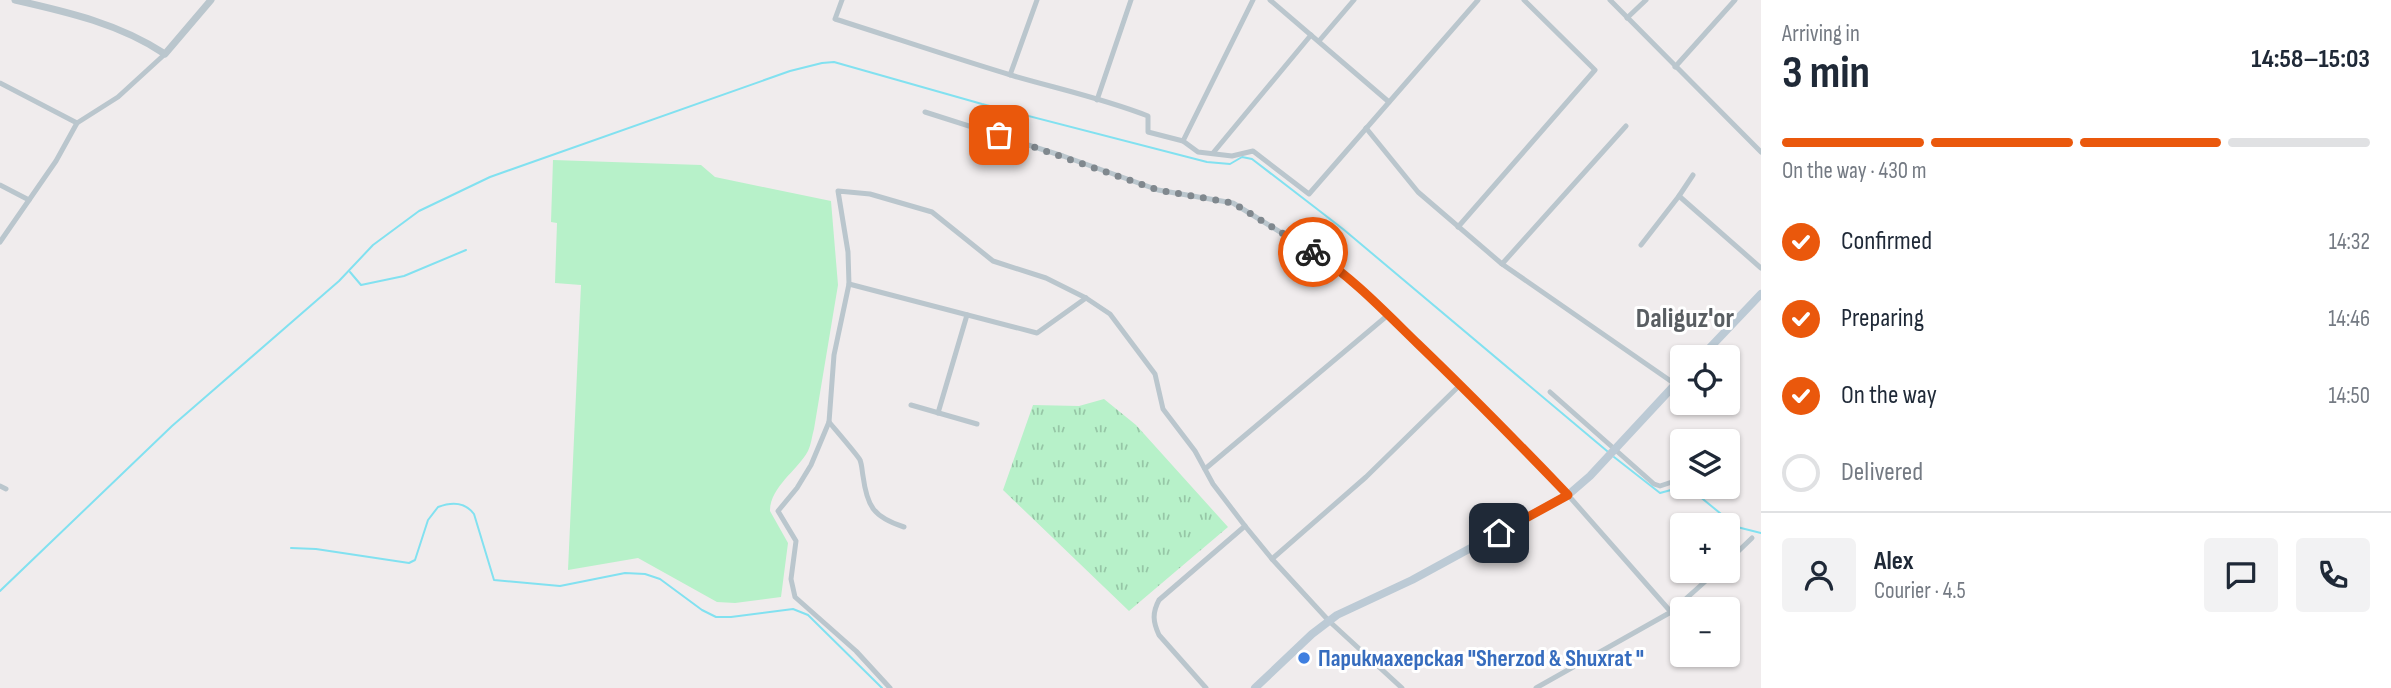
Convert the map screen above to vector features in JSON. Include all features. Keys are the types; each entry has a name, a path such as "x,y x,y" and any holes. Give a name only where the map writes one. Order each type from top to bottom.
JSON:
{"main road":[{"path":"1713,345 1761,295"},
{"path":"1255,688 1329,621 1412,580 1568,495 1606,459 1670,389"}],"street":[{"path":"16,0 39,3 116,27 165,54"},
{"path":"0,242 55,161 77,123 118,97 165,54 211,0"},
{"path":"842,0 835,19 1010,75 1115,103 1148,116 1148,132 1183,141 1198,152 1232,156 1253,151 1309,194 1478,0"},
{"path":"1010,75 1037,0"},
{"path":"1097,100 1131,0"},
{"path":"1183,141 1253,0"},
{"path":"1270,0 1389,102"},
{"path":"1319,41 1354,0"},
{"path":"1458,227 1595,70 1524,0"},
{"path":"1611,0 1761,152"},
{"path":"1628,18 1646,0"},
{"path":"1675,67 1735,0"},
{"path":"1213,153 1311,35"},
{"path":"0,83 77,123"},
{"path":"925,112 1158,190 1233,203 1332,264 1460,385 1568,495 1670,611"},
{"path":"1502,264 1626,126"},
{"path":"1366,128 1418,192 1502,264 1670,381"},
{"path":"1641,245 1693,175"},
{"path":"0,185 29,200"},
{"path":"890,688 856,651 803,607 792,593 796,541 778,511 811,465 829,422 834,355 849,284 848,253 838,191 870,194 932,212 993,261 1046,278 1103,308 1117,322 1155,374 1163,409 1245,526 1329,621 1402,688"},
{"path":"1679,197 1761,268"},
{"path":"849,284 1037,333 1086,298"},
{"path":"937,413 967,315"},
{"path":"1205,468 1388,315"},
{"path":"1272,559 1366,477 1460,385"},
{"path":"1550,392 1654,484 1660,486 1670,483"},
{"path":"911,405 977,424"},
{"path":"829,422 847,447 860,458 866,499 872,508 880,517 904,527"},
{"path":"1206,688 1159,635 1154,625 1155,608 1159,600 1245,526"},
{"path":"1740,550 1752,538"},
{"path":"1688,597 1703,583"},
{"path":"1536,688 1670,613"}],"green space":[{"path":"553,160 701,165 715,177 831,201 838,285 814,429 808,451 779,487 771,502 770,511 788,543 781,597 735,603 717,602 638,558 568,570 581,285 555,283 557,223 551,222"},
{"path":"1104,399 1136,425 1228,527 1129,611 1003,490 1033,405 1079,406"}],"waterway":[{"path":"0,591 172,426 339,281 373,245 419,211 490,177 790,71 822,63 834,62 982,104 1207,162 1230,164 1242,157 1252,159 1343,229 1607,451"},
{"path":"350,272 361,285 404,276 466,250"},
{"path":"1614,457 1660,493 1682,487 1693,491 1737,527 1761,533"},
{"path":"291,548 316,549 409,563 415,560 428,520 438,507 448,504 462,505 474,514 494,580 560,586 625,573 645,574 660,579 716,617 793,609 808,615 882,688"}],"way so far":[{"path":"999,135 1158,190 1233,203 1313,252"}],"place":[{"name":"Парикмахерская \"Sherzod & Shuxrat \"","path":"1304,658"}],"district":[{"name":"Daliguz'or","path":"1685,317"}],"route":[{"path":"1313,252 1332,264 1388,315 1497,420 1568,495 1499,533"}]}
